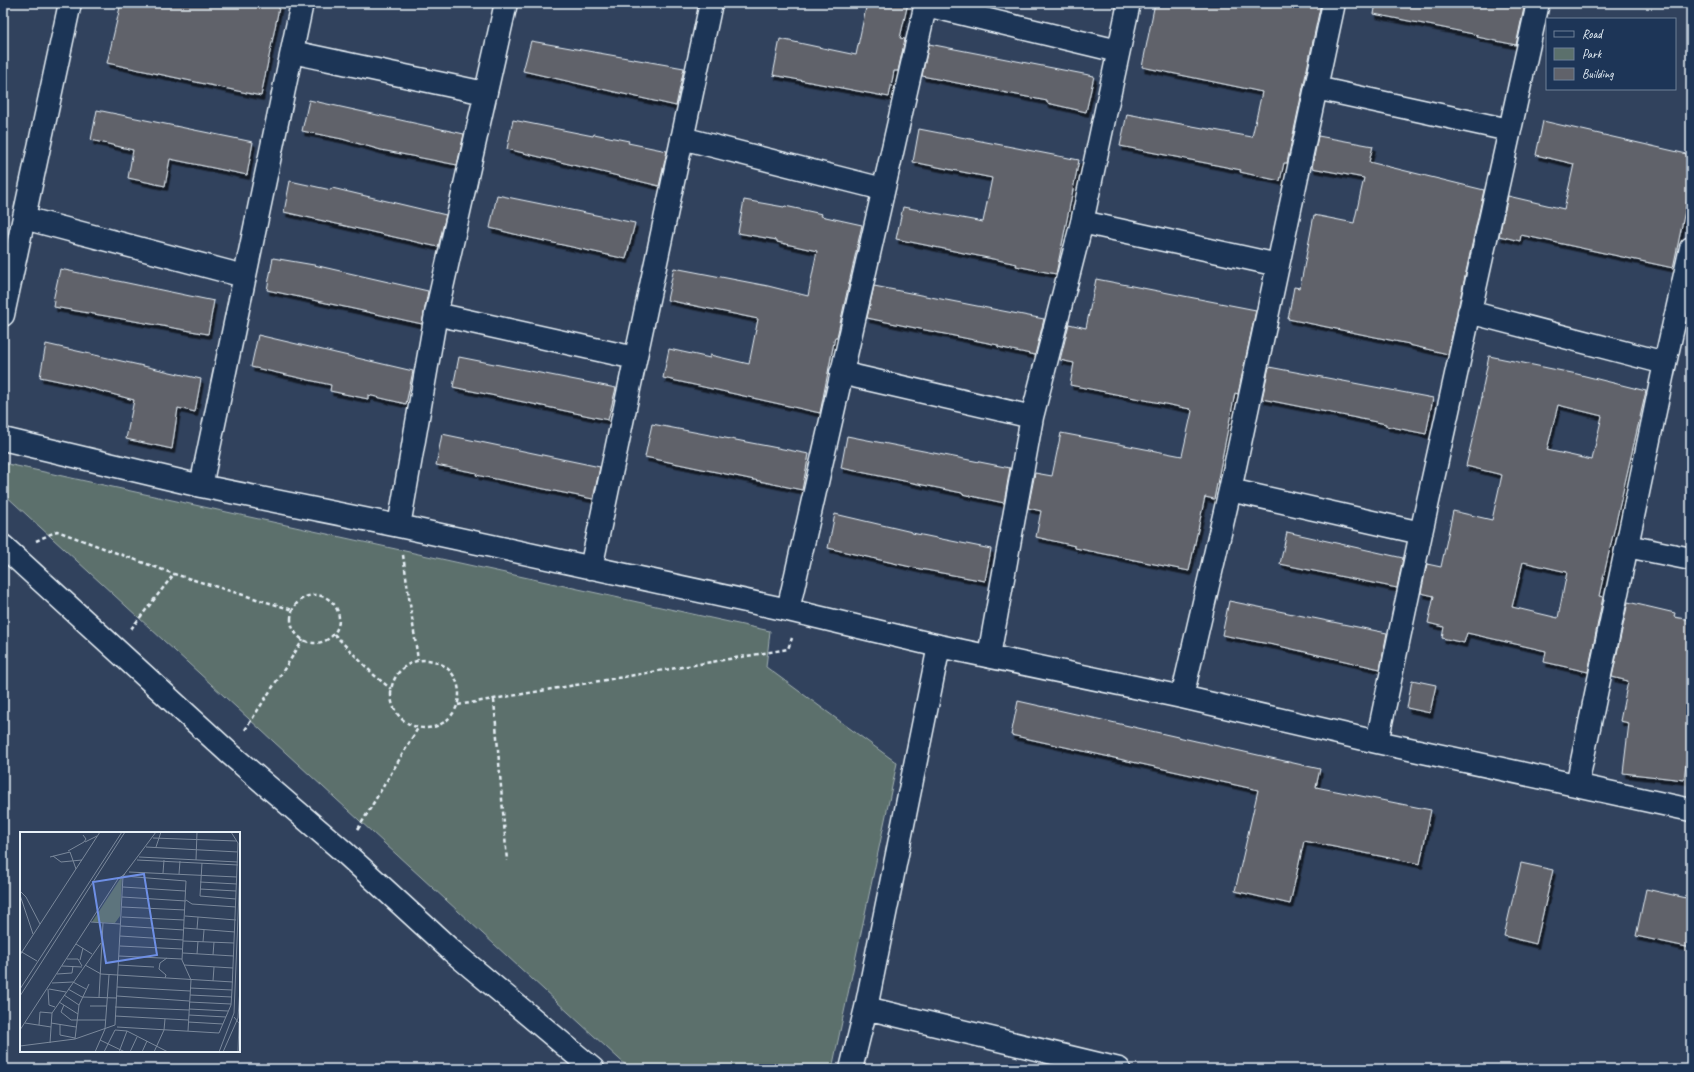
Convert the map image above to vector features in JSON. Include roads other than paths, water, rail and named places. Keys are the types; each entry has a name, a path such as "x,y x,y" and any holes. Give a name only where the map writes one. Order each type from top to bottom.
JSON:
{"street":[{"path":"3,315 70,3"},
{"path":"202,486 244,276 302,3"},
{"path":"398,526 436,314 506,3"},
{"path":"591,568 711,3"},
{"path":"989,656 1032,417 1082,222 1129,3"},
{"path":"1182,698 1230,490 1334,3"},
{"path":"1377,742 1421,533 1538,3"},
{"path":"794,611 841,373 926,4 1118,51"},
{"path":"292,52 485,93"},
{"path":"1316,88 1509,130"},
{"path":"682,138 883,189"},
{"path":"24,218 244,276"},
{"path":"1082,222 1278,265"},
{"path":"1578,785 1665,363 1691,248"},
{"path":"1470,312 1665,363"},
{"path":"436,314 635,358"},
{"path":"841,373 1032,417"},
{"path":"3,439 202,486 398,526 794,611 939,646 1691,810"},
{"path":"1230,490 1421,533"},
{"path":"1627,546 1691,559"},
{"path":"6,549 229,753 344,852 452,951 593,1069"},
{"path":"851,1069 866,1008 939,646"},
{"path":"866,1008 1119,1069"}]}
